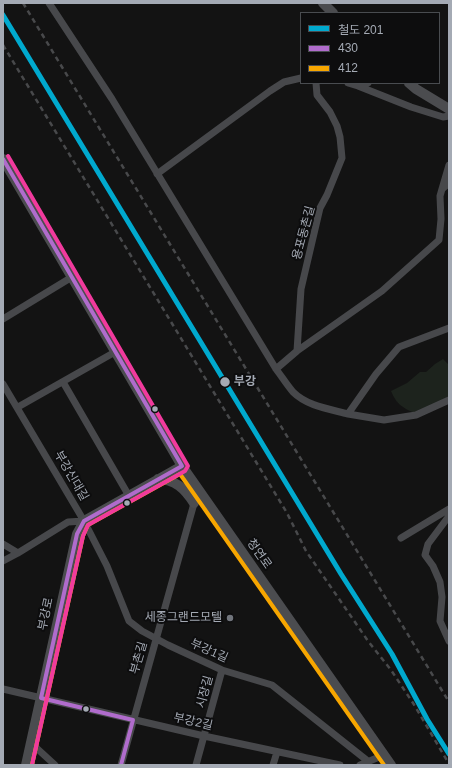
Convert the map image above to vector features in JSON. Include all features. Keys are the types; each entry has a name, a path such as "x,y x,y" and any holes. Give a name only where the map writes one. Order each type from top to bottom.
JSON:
{"main road":[{"path":"323,3 332,12"},
{"path":"410,84 449,109"},
{"name":"청연로","path":"3,159 182,466 391,765"},
{"path":"84,521 182,466"},
{"path":"158,480 167,479 178,485 185,490 194,503"},
{"name":"부강로","path":"26,765 77,534 84,521"}],"street":[{"path":"49,3 112,98 276,370 293,392 310,404 348,414 384,420 416,415 449,400"},
{"path":"157,174 270,91 284,82 300,78"},
{"name":"용포동촌길","path":"297,351 301,289 320,208 342,158 340,137 337,126 330,112 317,96 316,84"},
{"path":"351,84 411,107 443,117 449,116"},
{"path":"358,86 365,84"},
{"path":"276,370 297,351 382,291 439,240 441,219 440,196 449,165"},
{"path":"442,189 449,183"},
{"path":"3,319 72,277"},
{"path":"348,414 376,374 400,347 449,328"},
{"path":"18,408 116,352"},
{"path":"63,382 129,496"},
{"name":"부강신대길","path":"3,384 84,521 68,522 3,562"},
{"name":"부촌길","path":"121,765 194,503 197,487"},
{"path":"402,538 449,509"},
{"path":"449,516 428,544 425,555 433,566 440,582 442,597 440,621 449,641"},
{"name":"부강1길","path":"84,521 107,566 129,621 142,631 222,670 272,685 369,762"},
{"path":"3,544 18,553"},
{"name":"시장길","path":"196,765 222,670"},
{"name":"부강2길","path":"3,688 133,720 340,765"},
{"path":"31,743 55,765"},
{"path":"273,765 276,752"},
{"path":"360,765 384,755"}],"shaded area":[{"path":"443,359 449,365 449,396 416,414 398,403 391,391 407,383 420,372 426,372"}],"railway":[{"path":"23,3 449,702"},
{"path":"3,45 287,513 306,551 368,641 391,670 413,703 449,764"}],"rail line":[{"name":"201","path":"3,15 341,574 392,654 427,719 449,754"}],"transit line":[{"path":"8,156 188,466 185,471 88,525 83,536 32,765"},
{"name":"430","path":"3,159 182,466 84,521 77,534 41,698 133,720 121,765"},
{"name":"412","path":"32,765 83,536 88,525 180,474 384,765"}],"place":[{"name":"부강","path":"225,382"},
{"name":"세종그랜드모텔","path":"230,618"}]}
